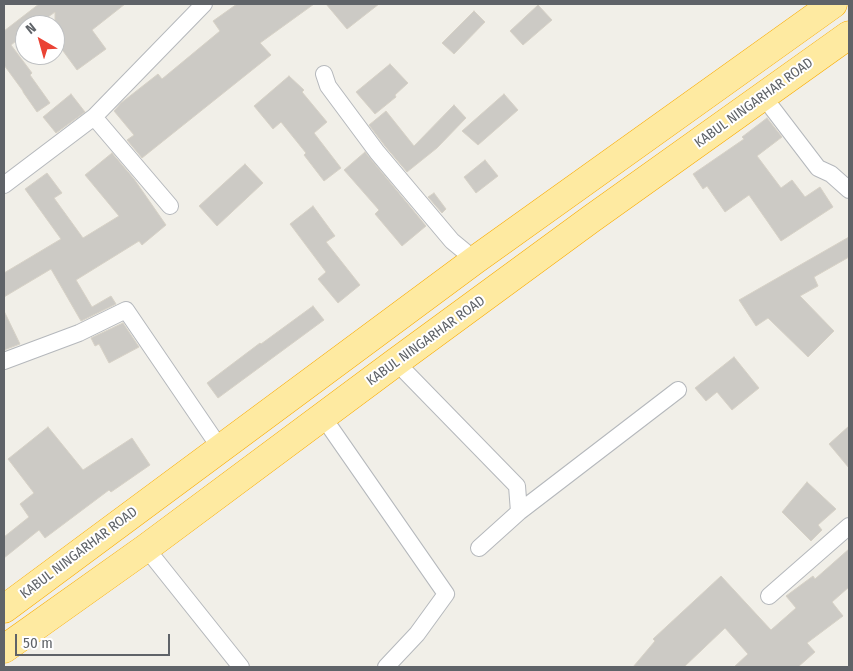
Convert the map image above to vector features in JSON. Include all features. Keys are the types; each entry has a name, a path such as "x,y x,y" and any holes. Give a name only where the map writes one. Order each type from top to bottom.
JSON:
{"highway":[{"name":"KABUL NINGARHAR ROAD","path":"4,609 474,260 833,4"},
{"name":"KABUL NINGARHAR ROAD","path":"4,649 146,548 599,214 849,35"}],"street":[{"path":"4,185 94,117 204,4"},
{"path":"324,74 328,86 377,152 452,241 474,260"},
{"path":"763,96 818,168 831,174 849,190"},
{"path":"94,117 170,206"},
{"path":"4,361 80,333 126,310 220,448"},
{"path":"396,362 516,486 519,512"},
{"path":"479,548 519,512 678,390"},
{"path":"323,417 446,594 417,634 386,667"},
{"path":"769,596 849,526"},
{"path":"146,548 241,667"}],"building":[{"path":"39,4 125,4 92,30 106,49 77,70 65,54 65,15 55,15 55,12 51,15 25,15"},
{"path":"237,4 314,4 260,43 271,55 142,158 127,140 134,135 114,111 121,103 158,74 162,79 220,31 213,21"},
{"path":"326,4 379,4 347,29"},
{"path":"538,5 552,20 523,45 510,31"},
{"path":"474,11 485,22 454,54 442,43"},
{"path":"15,23 15,42 11,45 15,50 15,65 26,65 32,73 30,75 50,103 37,112 4,65 4,31"},
{"path":"390,64 408,83 395,95 396,97 375,114 356,92"},
{"path":"289,76 304,90 302,92 327,122 314,133 341,168 324,181 304,155 306,153 281,122 273,129 254,106"},
{"path":"71,94 85,112 56,133 43,117"},
{"path":"504,94 518,110 478,145 462,131"},
{"path":"454,105 466,118 437,148 407,172 369,125 386,111 414,146"},
{"path":"767,118 782,137 757,156 781,188 792,180 805,197 820,187 833,207 781,241 749,195 725,212 707,186 703,189 693,174 744,139 742,137"},
{"path":"365,152 426,226 402,246 375,214 379,210 344,170"},
{"path":"112,153 134,179 166,225 142,245 139,241 76,280 92,307 111,296 116,304 81,321 51,269 4,297 4,273 61,239 25,189 47,173 62,193 54,198 83,238 119,216 85,175"},
{"path":"485,160 498,176 476,193 464,177"},
{"path":"245,164 263,183 217,226 199,206"},
{"path":"434,193 446,209 442,213 428,197"},
{"path":"313,206 335,236 326,242 360,285 338,303 318,279 326,272 290,224"},
{"path":"849,237 849,257 814,277 818,286 800,296 834,331 808,357 768,318 756,326 739,300"},
{"path":"313,306 324,320 218,398 207,383"},
{"path":"4,311 20,344 4,350"},
{"path":"123,323 139,347 109,363 99,344 95,346 91,338"},
{"path":"734,357 759,388 732,410 717,392 706,401 695,388"},
{"path":"849,426 849,468 829,444"},
{"path":"48,427 83,470 132,438 150,465 111,492 109,490 45,538 39,530 4,558 4,537 29,517 20,504 34,493 8,459"},
{"path":"807,482 836,509 818,525 822,530 811,541 782,512"},
{"path":"849,549 849,587 832,602 843,616 807,643 815,652 798,667 734,667 748,654 725,628 684,667 633,667 655,641 653,639 721,576 771,630 796,608 786,596 813,576 815,579"}]}
